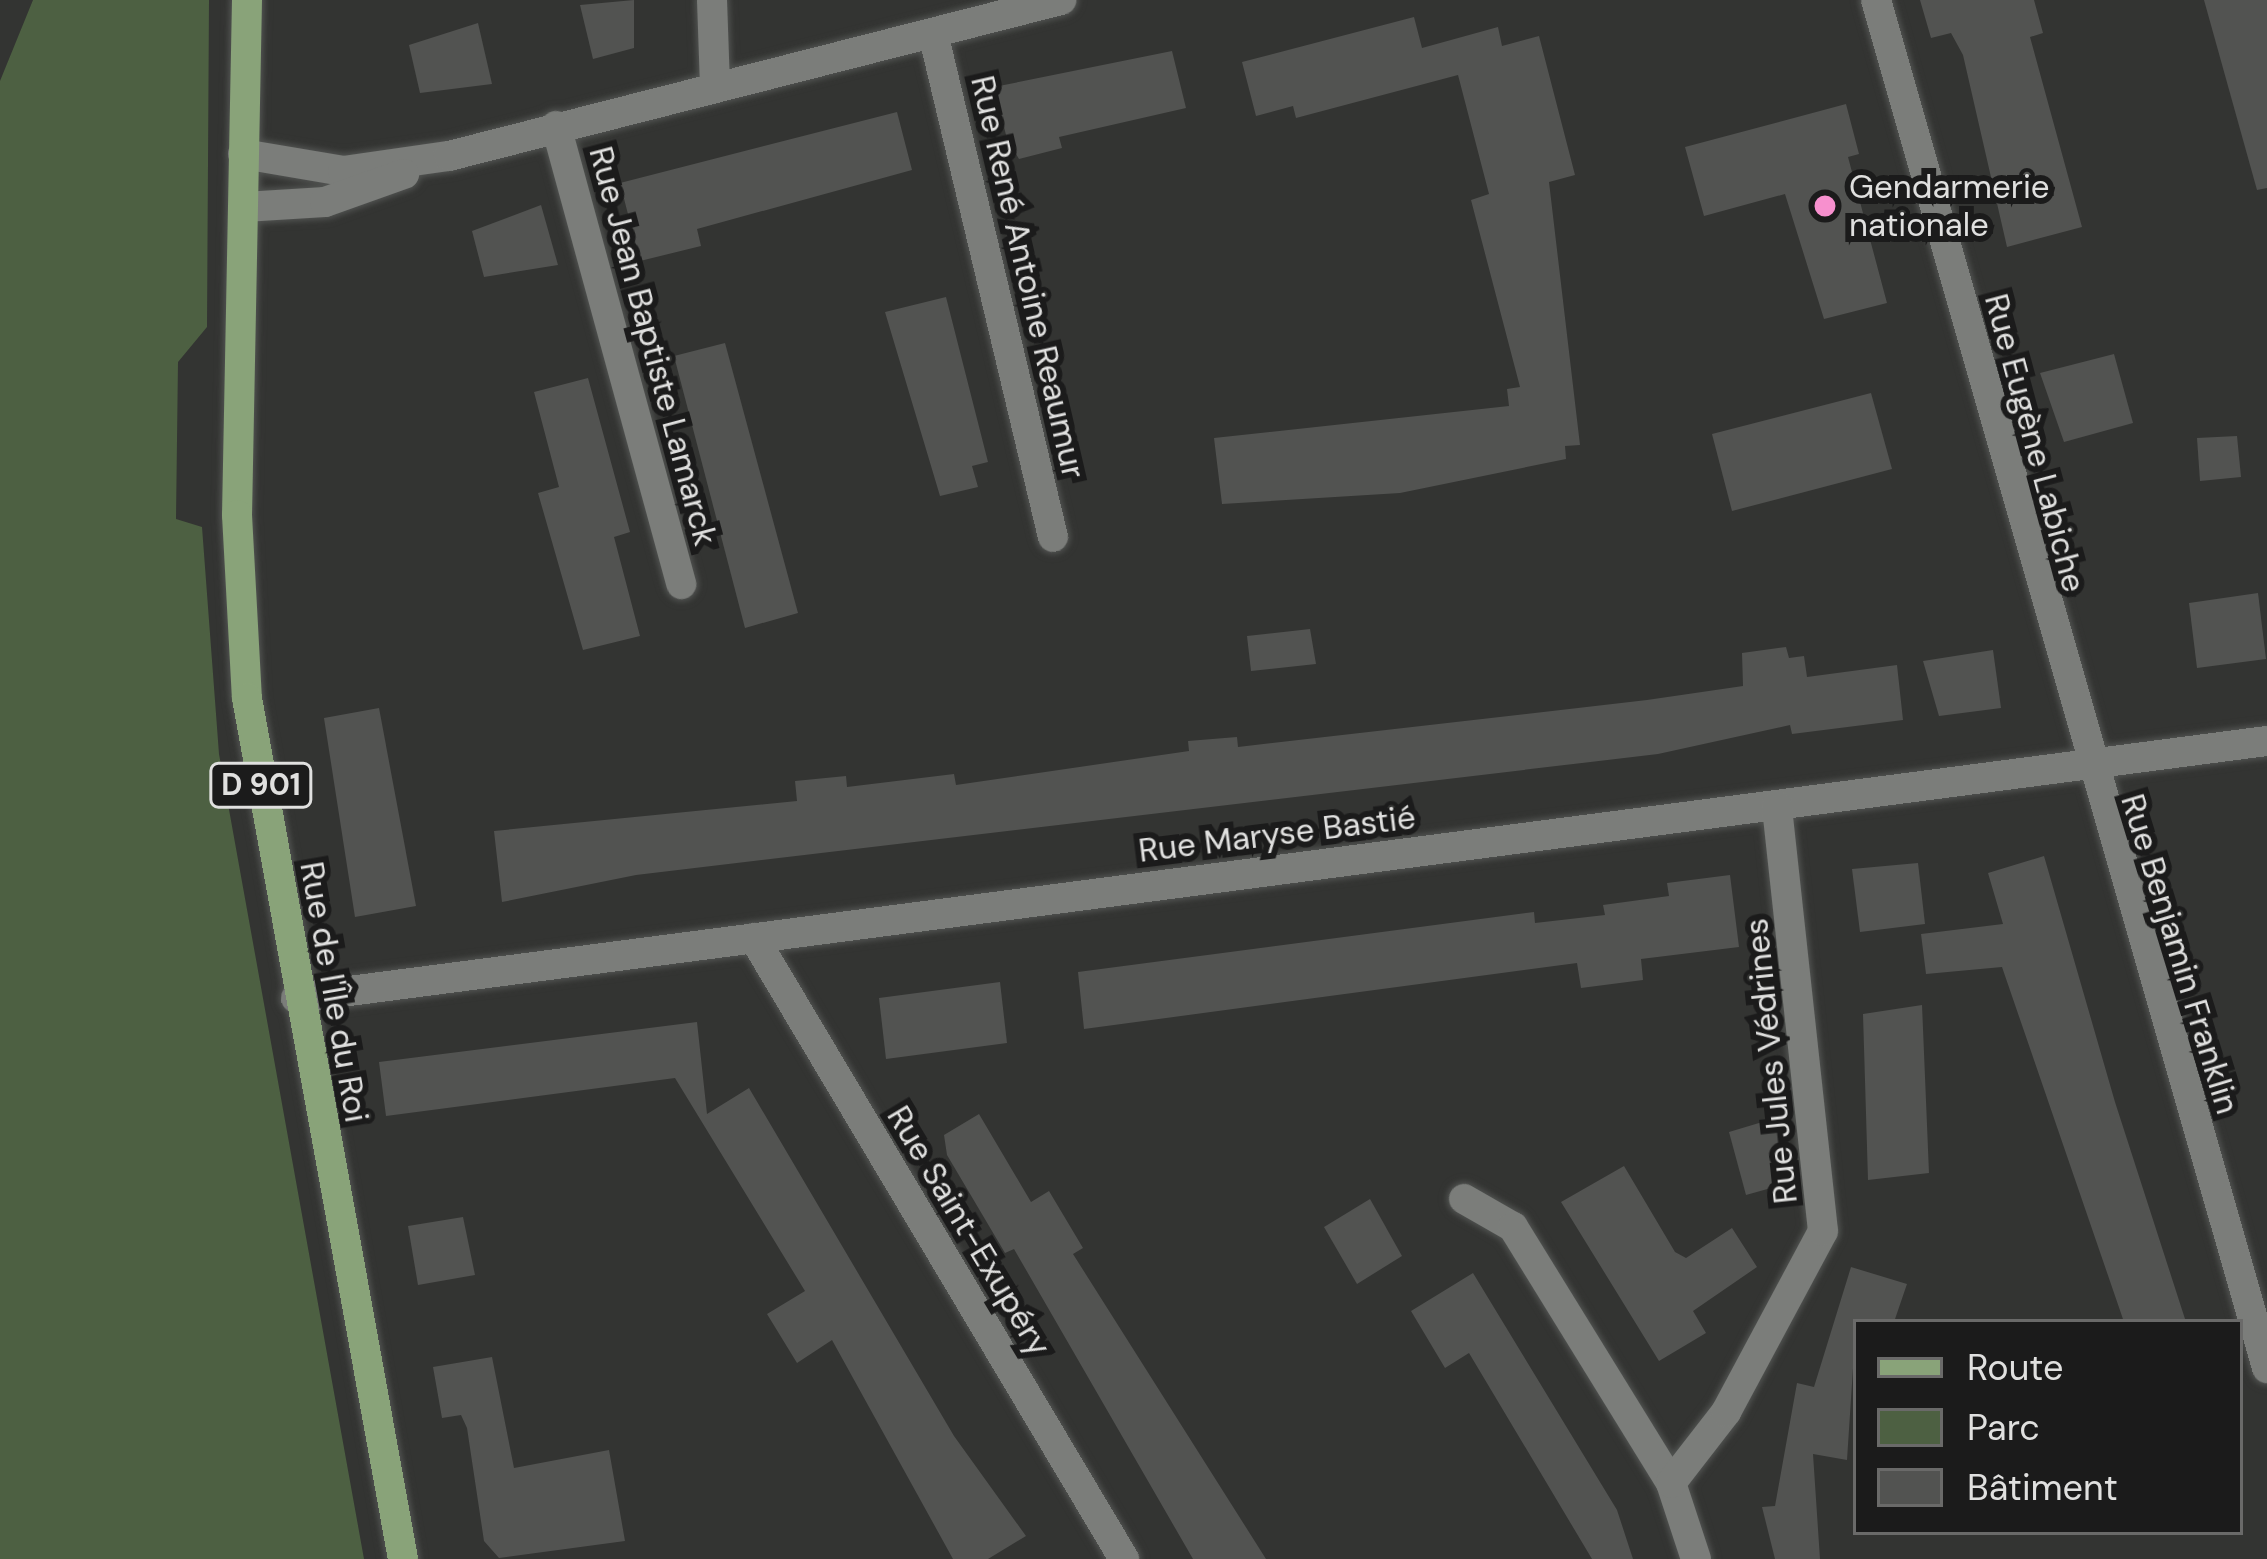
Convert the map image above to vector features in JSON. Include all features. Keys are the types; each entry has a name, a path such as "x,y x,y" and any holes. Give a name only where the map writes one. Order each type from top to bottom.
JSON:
{"main road":[{"name":"Rue de l'Île du Roi","path":"247,0 243,154 247,698 296,998 403,1559"}],"street":[{"path":"712,0 716,85"},
{"path":"244,208 325,202 449,156 556,126 1061,0"},
{"name":"Rue Eugène Labiche","path":"1876,0 2088,767"},
{"name":"Rue René Antoine Reaumur","path":"933,33 1053,537"},
{"name":"Rue Jean Baptiste Lamarck","path":"556,126 680,584"},
{"path":"243,154 343,171 449,156"},
{"name":"Rue Maryse Bastié","path":"296,998 2267,741"},
{"name":"Rue Benjamin Franklin","path":"2088,767 2267,1368"},
{"name":"Rue Jules Védrines","path":"1671,1483 1726,1412 1823,1231 1778,805"},
{"name":"Rue Saint-Exupéry","path":"754,938 1124,1559"},
{"path":"1464,1199 1513,1226 1671,1483 1696,1559"}],"green space":[{"path":"33,0 209,0 207,327 178,362 176,519 202,527 219,754 364,1559 0,1559 0,81"}],"building":[{"path":"634,0 634,48 593,59 580,5"},
{"path":"1920,0 2034,0 2043,33 2030,37 2082,227 2007,247 1963,55 1951,33 1931,38"},
{"path":"2204,0 2267,0 2267,188 2257,190"},
{"path":"1414,17 1422,48 1498,27 1502,46 1539,36 1575,175 1549,182 1580,445 1565,446 1566,459 1400,493 1222,504 1214,438 1509,406 1507,389 1520,387 1471,200 1489,194 1458,75 1296,118 1293,106 1256,116 1242,62"},
{"path":"478,23 492,84 420,93 409,45"},
{"path":"1172,51 1186,108 1059,137 1062,148 1019,159 1007,139 994,87"},
{"name":"Gendarmerie nationale","path":"1846,104 1859,154 1848,157 1887,303 1824,319 1785,194 1704,216 1685,147"},
{"path":"897,112 912,170 697,229 701,246 640,261 620,183"},
{"path":"541,205 558,265 484,277 472,231"},
{"path":"946,297 988,462 972,466 978,487 940,496 885,312"},
{"path":"725,343 798,613 745,628 674,356"},
{"path":"2114,354 2133,423 2064,442 2040,373"},
{"path":"588,378 630,532 614,537 640,636 583,650 538,493 559,487 534,392"},
{"path":"1871,393 1892,469 1732,511 1712,434"},
{"path":"2237,436 2241,477 2200,481 2197,438"},
{"path":"2258,593 2266,659 2197,668 2189,603"},
{"path":"1310,629 1316,664 1251,671 1247,636"},
{"path":"1786,647 1789,658 1804,656 1807,677 1897,665 1903,720 1792,734 1790,725 1658,754 636,875 502,902 494,831 797,801 795,781 846,776 847,787 954,774 956,785 1189,751 1188,741 1237,737 1238,747 1647,700 1743,686 1742,653"},
{"path":"1993,650 2001,708 1939,716 1923,661"},
{"path":"379,708 416,906 355,917 324,718"},
{"path":"2044,856 2115,1102 2185,1319 2123,1319 2002,967 1926,974 1921,934 2003,924 1988,873"},
{"path":"1918,863 1925,924 1860,932 1852,869"},
{"path":"1730,875 1739,947 1641,959 1643,980 1581,988 1577,963 1084,1029 1078,972 1534,912 1535,923 1605,915 1603,905 1669,896 1667,883"},
{"path":"1000,982 1007,1043 886,1059 879,998"},
{"path":"1922,1005 1929,1173 1868,1180 1863,1014"},
{"path":"697,1022 707,1114 749,1088 954,1436 1026,1536 988,1559 953,1559 832,1340 797,1363 767,1314 805,1291 675,1078 386,1116 379,1062"},
{"path":"979,1114 1031,1202 1049,1191 1083,1248 1073,1254 1266,1559 1193,1559 1014,1249 1005,1253 947,1155 944,1135"},
{"path":"1779,1117 1796,1181 1746,1195 1729,1132"},
{"path":"1624,1166 1675,1252 1686,1258 1732,1228 1757,1267 1693,1311 1706,1333 1659,1361 1561,1202"},
{"path":"1370,1199 1402,1256 1357,1284 1324,1227"},
{"path":"463,1217 475,1275 418,1285 408,1226"},
{"path":"1851,1267 1907,1284 1895,1319 1853,1319 1847,1460 1813,1454 1820,1559 1775,1559 1762,1507 1775,1506 1797,1383 1814,1387"},
{"path":"1473,1273 1617,1510 1633,1559 1592,1559 1469,1353 1445,1368 1411,1311"},
{"path":"492,1357 514,1468 609,1450 625,1541 499,1558 484,1541 467,1428 461,1415 442,1418 433,1367"}],"place":[{"name":"Gendarmerie nationale","path":"1825,206"}]}
